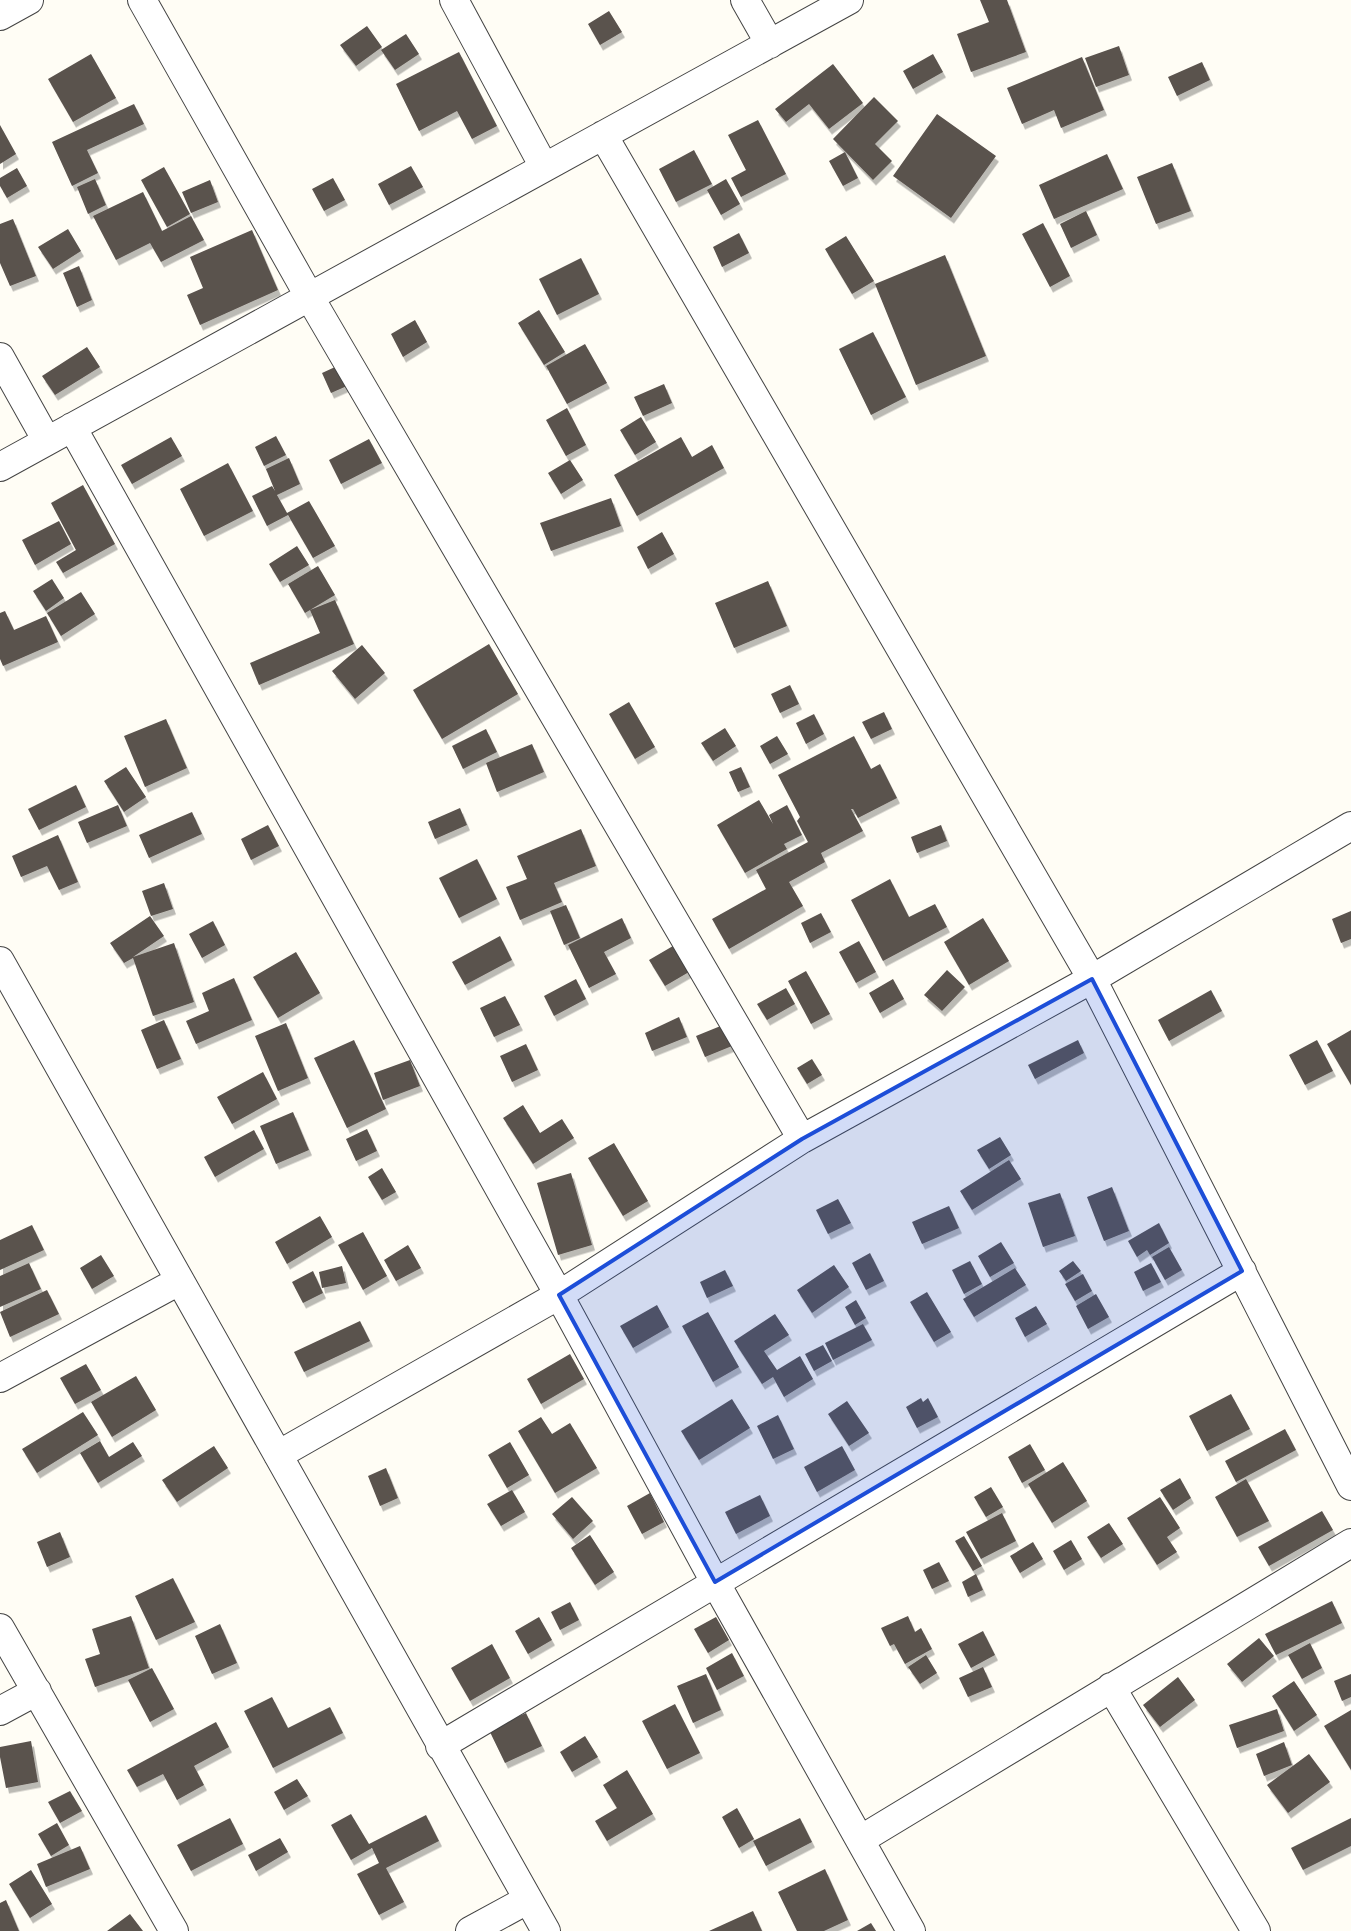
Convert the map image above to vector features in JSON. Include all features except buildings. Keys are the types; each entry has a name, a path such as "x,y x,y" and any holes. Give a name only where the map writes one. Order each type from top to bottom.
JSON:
{"street":[{"path":"0,16 29,0"},
{"path":"142,0 308,296 802,1139"},
{"path":"454,0 544,168"},
{"path":"745,0 770,44"},
{"path":"0,467 849,0"},
{"path":"603,135 1092,979 1351,1486"},
{"path":"0,357 47,441"},
{"path":"72,428 559,1295 715,1582 911,1931"},
{"path":"278,1455 559,1295 802,1139 1092,979 1351,826"},
{"path":"0,961 8,996 179,1281 546,1931"},
{"path":"440,1746 1242,1272"},
{"path":"0,1378 179,1281"},
{"path":"860,1840 1351,1543"},
{"path":"0,1628 174,1931"},
{"path":"1111,1687 1256,1931"},
{"path":"0,1711 37,1691"},
{"path":"470,1931 528,1900"}],"highlighted area":[{"path":"1092,979 1242,1271 715,1582 559,1295 802,1139"}]}
